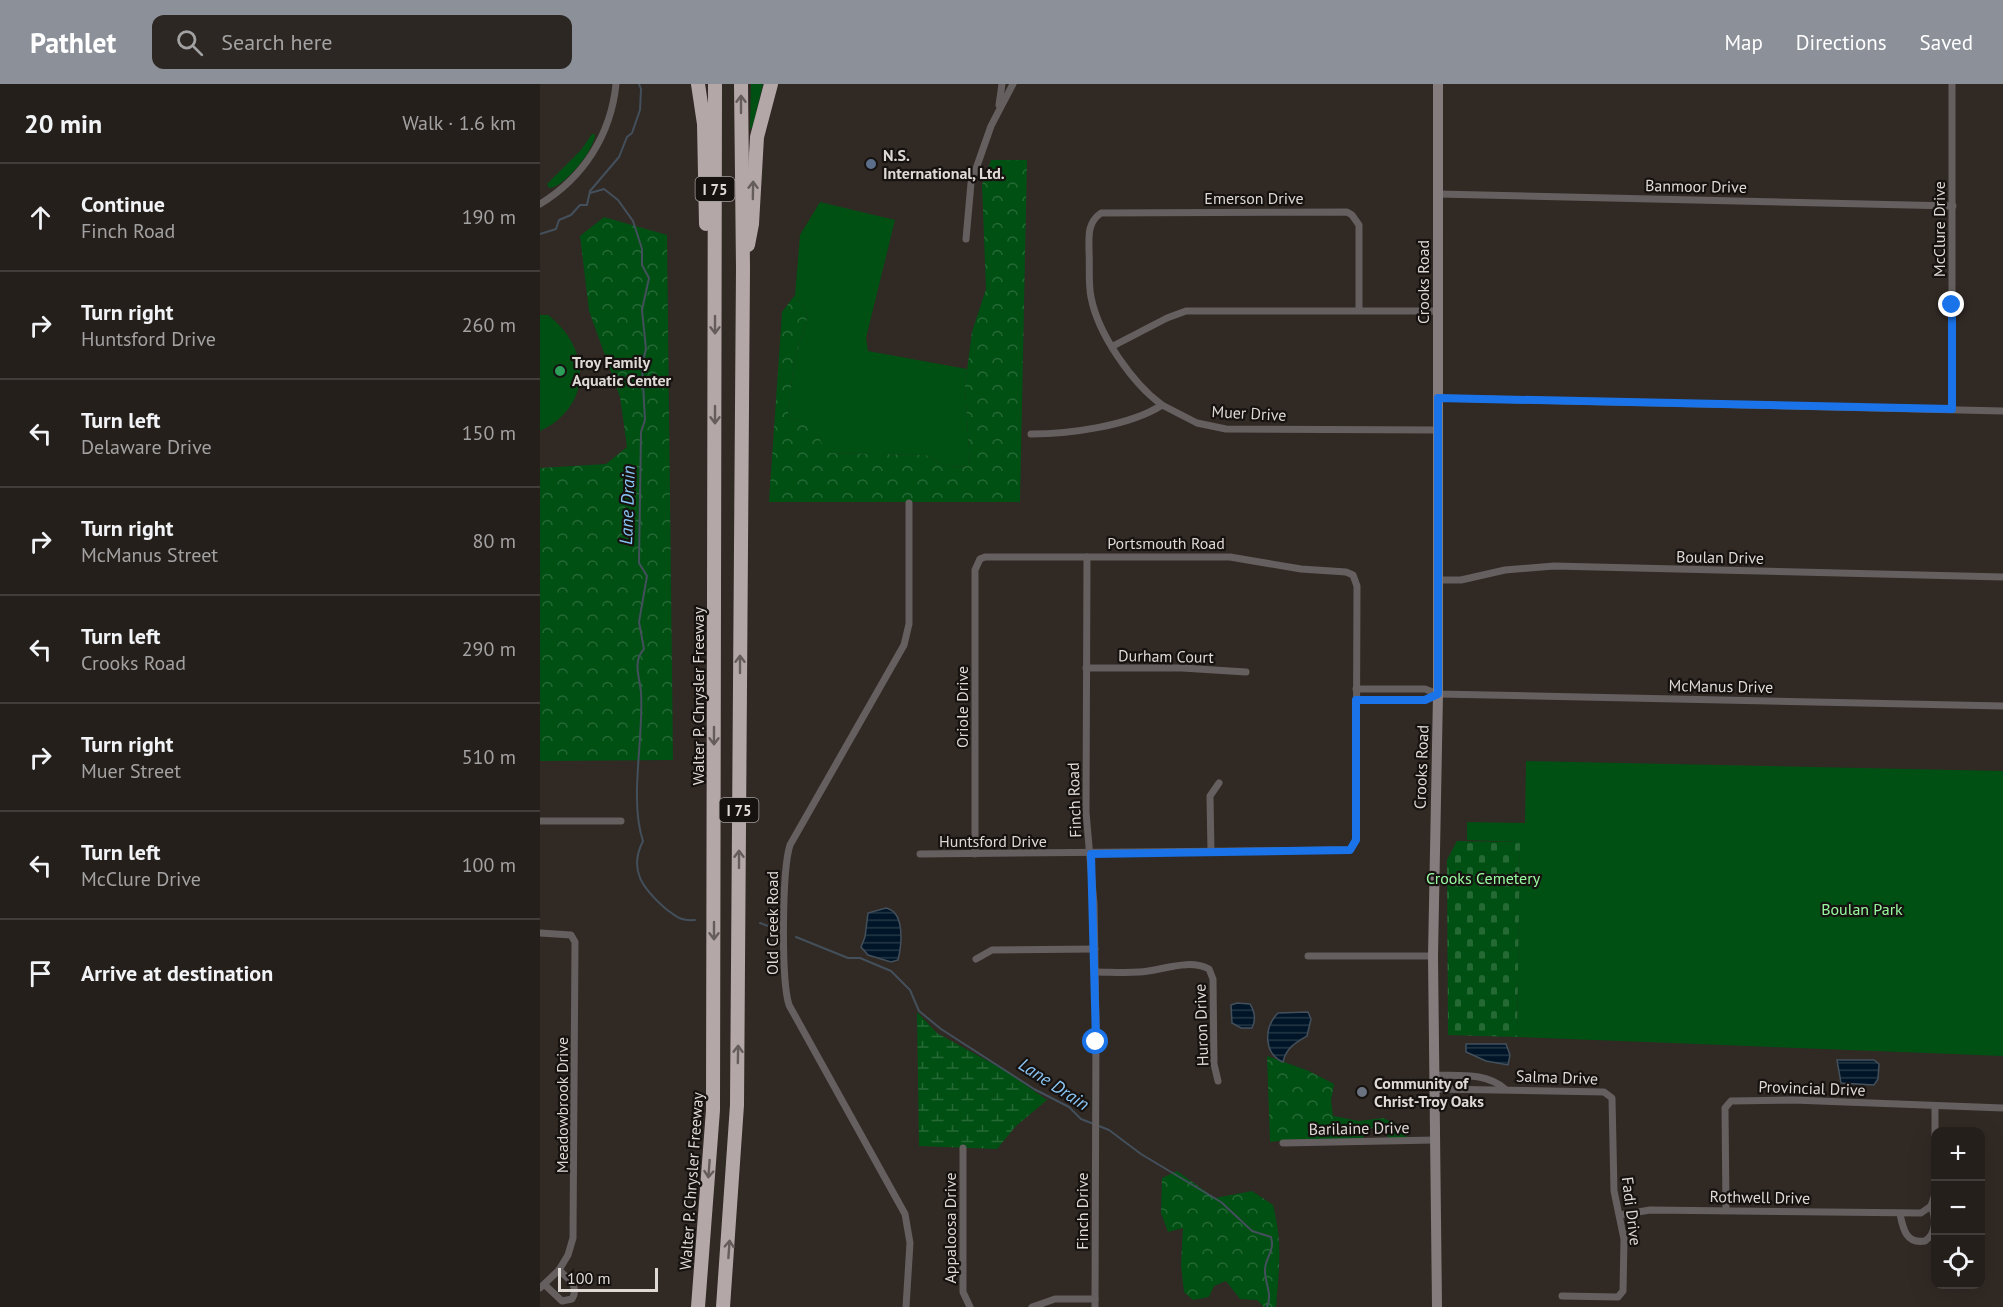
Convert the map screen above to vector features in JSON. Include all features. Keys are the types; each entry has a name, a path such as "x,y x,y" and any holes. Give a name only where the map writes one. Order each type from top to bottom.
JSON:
{"highway":[{"path":"698,84 705,124 707,252 715,294"},
{"name":"Walter P. Chrysler Freeway","path":"698,1307 713,1110 715,84"},
{"name":"I 75","path":"723,1307 737,1105 741,84"},
{"path":"742,268 752,224 757,137 771,84"}],"main road":[{"name":"Crooks Road","path":"1437,1307 1433,956 1438,694 1438,84"}],"street":[{"path":"540,204 572,179 593,153 609,120 616,84"},
{"path":"999,108 1002,84"},
{"path":"966,239 971,183 999,108 1013,84"},
{"name":"McClure Drive","path":"1952,84 1952,409"},
{"name":"Banmoor Drive","path":"1438,194 1953,206"},
{"name":"Emerson Drive","path":"1113,346 1093,303 1089,252 1092,223 1097,216 1106,212 1347,212 1359,225 1359,310"},
{"path":"1113,346 1167,318 1186,311 1438,311"},
{"name":"Muer Drive","path":"1113,346 1131,374 1162,405 1197,423 1226,429 1439,430"},
{"path":"1438,398 2003,411"},
{"path":"1031,434 1106,424 1147,412 1162,405"},
{"name":"Old Creek Road","path":"906,1307 910,1243 908,1225 896,1196 789,1005 785,984 785,913 786,866 790,845 904,645 909,624 909,503"},
{"name":"Portsmouth Road","path":"978,561 985,557 1230,557 1300,569 1346,572 1353,575 1357,586 1356,689"},
{"name":"Finch Road","path":"1087,557 1086,812 1091,854 1095,949 1096,1114"},
{"name":"Oriole Drive","path":"975,854 975,570 978,561"},
{"name":"Boulan Drive","path":"1438,580 1468,579 1512,569 1554,566 2003,577"},
{"name":"Durham Court","path":"1086,668 1182,668 1246,672"},
{"path":"1356,689 1425,689 1438,694 1425,700 1356,700 1356,689"},
{"name":"McManus Drive","path":"1438,694 2003,706"},
{"name":"Huntsford Drive","path":"920,854 1344,851 1353,847 1356,840 1356,700"},
{"path":"1211,852 1210,796 1219,783"},
{"path":"540,821 621,821"},
{"name":"Meadowbrook Drive","path":"540,933 573,936 575,1220 570,1250 559,1270 542,1286 562,1301 572,1299 575,1292 574,1285 559,1270"},
{"path":"976,958 992,950 1095,949"},
{"path":"1308,956 1433,956"},
{"name":"Huron Drive","path":"1095,972 1140,972 1169,966 1199,966 1209,969 1213,979 1214,1064 1218,1081"},
{"name":"Salma Drive","path":"1435,1075 1485,1077 1497,1082 1505,1089"},
{"name":"Salma Drive","path":"1435,1089 1607,1093"},
{"name":"Fadi Drive","path":"1562,1296 1618,1298 1624,1288 1624,1239 1614,1191 1613,1101 1607,1093"},
{"name":"Provincial Drive","path":"1726,1210 1725,1108 1731,1101 2003,1108"},
{"path":"1935,1106 1935,1181"},
{"name":"Finch Drive","path":"1095,1303 1096,1114"},
{"name":"Barilaine Drive","path":"1283,1143 1435,1140"},
{"name":"Appaloosa Drive","path":"963,1148 963,1292 968,1307"},
{"name":"Rothwell Drive","path":"1620,1215 1650,1209 1900,1214 1921,1213 1931,1206"},
{"path":"1900,1214 1908,1238 1913,1241 1925,1241 1932,1235"},
{"path":"1032,1307 1054,1299 1095,1303"}],"green space":[{"path":"751,84 763,84 752,129 750,128"},
{"path":"592,134 595,134 594,140 578,167 562,182 549,188 547,184 581,150"},
{"path":"991,160 1027,160 1020,502 769,502 782,312 795,295 808,315 794,362 788,414 790,421 811,419 826,453 926,455 945,467 970,466 965,386 972,332 986,289 982,185"},
{"path":"820,202 895,220 866,338 868,351 967,369 965,386 970,466 945,467 926,455 825,453 811,420 790,421 788,414 794,362 808,315 795,295 800,235"},
{"path":"604,217 667,235 673,760 540,761 540,468 606,464 627,447 620,397 589,311 580,236"},
{"name":"Troy Family Aquatic Center","path":"540,315 548,315 562,328 578,360 580,376 577,392 570,407 557,420 540,431"},
{"name":"Boulan Park","path":"1526,761 2003,771 2003,1056 1517,1037 1520,842 1467,840 1467,822 1525,823"},
{"name":"Crooks Cemetery","path":"1457,841 1520,842 1517,1037 1448,1035 1447,860"},
{"path":"917,1012 937,1033 1004,1070 1047,1100 1016,1126 997,1149 919,1146"},
{"path":"1267,1056 1309,1071 1334,1084 1331,1101 1333,1116 1359,1121 1383,1118 1404,1127 1407,1138 1391,1139 1376,1127 1369,1129 1362,1139 1295,1139 1270,1142"},
{"path":"1177,1171 1215,1198 1252,1191 1273,1205 1279,1244 1276,1307 1264,1307 1257,1300 1240,1299 1226,1281 1214,1286 1209,1297 1193,1300 1184,1292 1181,1265 1183,1228 1168,1232 1161,1213 1162,1178"}],"water":[{"path":"886,908 896,916 901,930 898,960 891,962 868,955 861,947 865,937 868,913"},
{"path":"1250,1004 1254,1016 1252,1028 1241,1028 1232,1023 1231,1005"},
{"path":"1308,1012 1311,1019 1307,1036 1289,1049 1283,1062 1276,1058 1268,1039 1273,1019 1278,1013"},
{"path":"1466,1044 1506,1044 1510,1055 1508,1065 1486,1061 1466,1052"},
{"path":"1837,1060 1874,1060 1879,1064 1878,1079 1874,1085 1841,1083"}],"waterway":[{"path":"540,234 556,229 559,220 571,215 580,205 587,205 590,191 619,157 627,137 632,133 640,110 641,89 639,84"},
{"name":"Lane Drain","path":"590,193 604,189 618,200 633,221 642,249 642,265 649,278 642,310 646,349 642,365 645,420 641,432 639,563 647,576 639,622 644,649 638,659 641,711 637,806 643,841 637,861 638,870 645,886 666,909 682,919 695,920"},
{"name":"Lane Drain","path":"760,923 773,928"},
{"name":"Lane Drain","path":"796,937 848,958 860,958 891,971 910,990 919,1011 941,1029 1034,1089 1069,1107 1081,1119 1109,1130 1141,1154 1221,1202 1252,1231 1271,1237 1272,1246 1265,1269 1269,1292 1267,1307"}],"place":[{"name":"N.S. International, Ltd.","path":"871,164"},
{"name":"Troy Family Aquatic Center","path":"560,371"},
{"name":"Community of Christ-Troy Oaks","path":"1362,1092"}],"route":[{"path":"1096,1042 1091,854 1350,850 1356,844 1356,700 1425,700 1438,694 1438,398 1952,409 1952,305"}]}
